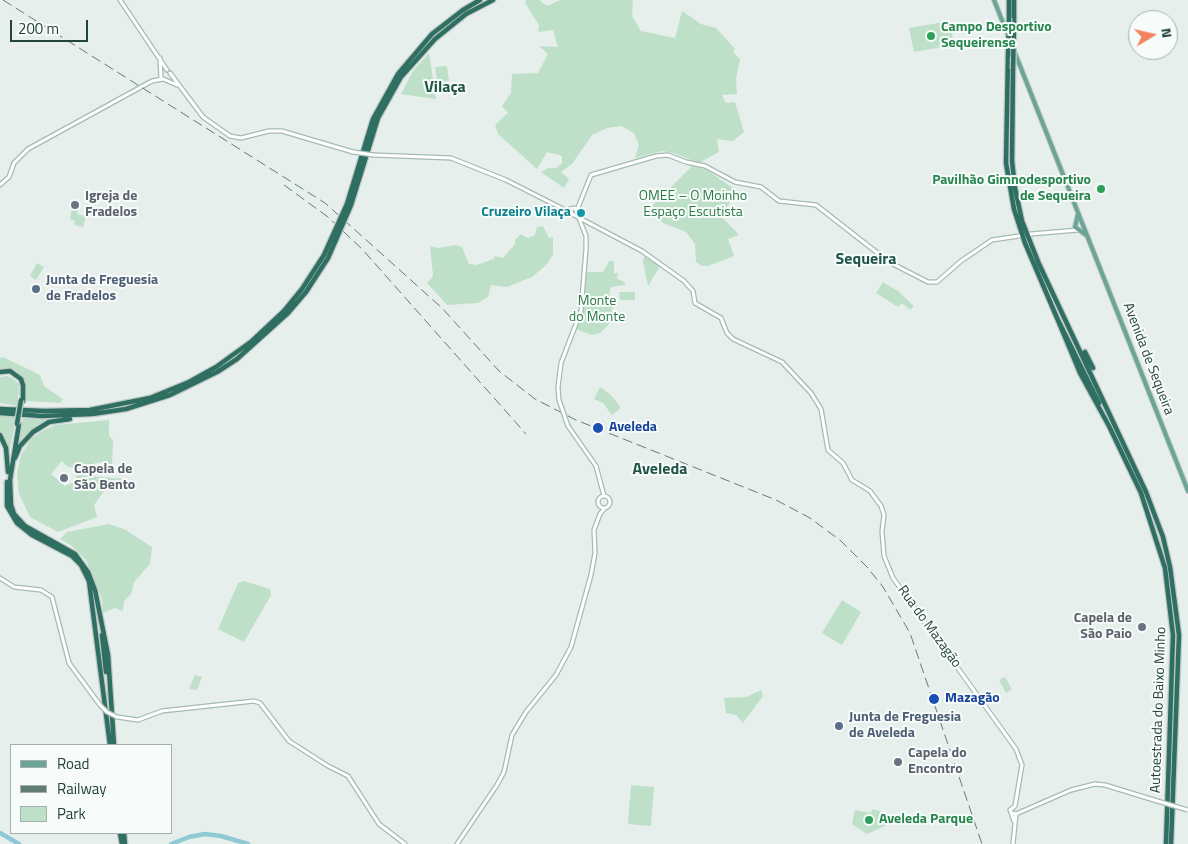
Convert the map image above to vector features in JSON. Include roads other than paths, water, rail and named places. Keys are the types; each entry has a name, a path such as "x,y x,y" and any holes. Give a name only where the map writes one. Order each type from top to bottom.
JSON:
{"highway":[{"path":"349,204 374,118 398,74 432,34 463,10 480,0"},
{"path":"10,470 20,446 33,432 49,422 144,404 191,386 217,372 253,347 286,312 324,255 349,204 378,118 401,76 434,38 466,14 493,0"},
{"name":"Autoestrada do Baixo Minho","path":"1009,0 1006,136 1010,188 1025,243 1080,373 1122,451 1150,516 1165,568 1173,625 1166,844"},
{"name":"Autoestrada do Baixo Minho","path":"1014,0 1012,161 1018,207 1039,264 1065,316 1155,514 1174,590 1178,660 1171,844"},
{"path":"0,407 14,409 90,410 120,405 170,390 216,367 237,353 286,312"},
{"path":"0,373 8,374 18,380 21,386 22,400 6,500 11,516 23,530 72,556 81,565 89,581 110,744"},
{"path":"0,413 61,416 92,414"},
{"path":"0,435 6,448 10,470 9,492 14,514 29,530 75,554 83,563 92,580 108,655 114,744"}],"main road":[{"path":"994,0 1078,214 1078,230 1084,228"},
{"name":"Avenida de Sequeira","path":"1078,222 1084,228 1188,492"},
{"name":"Avenida de Sequeira","path":"1078,230 1086,236"}],"street":[{"name":"Rua do Mazagão","path":"120,0 202,118 230,136 241,138 268,131 282,131 353,152 374,155 451,158 506,180 642,251 688,284 693,291 695,303 720,318 726,334 782,362 817,402 823,418 826,446 843,462 852,480 870,491 881,506 884,515 882,531 884,556 893,578 1016,749 1022,765 1016,806"},
{"path":"160,57 160,73 164,79 178,85"},
{"path":"0,185 9,177 14,163 28,149 152,81 160,73 169,71 170,76 152,81"},
{"path":"581,199 570,210 572,214 576,211 581,199 590,175 656,156 668,155 686,162 705,166 735,182 761,187 779,201 816,205 889,262 923,280 936,282 961,260 988,242 1019,236"},
{"path":"457,844 504,772 512,735 526,712 556,675 575,638 591,575 595,552 594,530 600,514 610,501 603,496 596,466 568,426 559,400 558,380 561,363 582,306 587,242 576,211 572,207 560,207"},
{"path":"1065,229 1078,222"},
{"path":"1031,234 1065,229 1078,230"},
{"path":"600,514 597,501 603,496"},
{"path":"599,506 605,508"},
{"path":"0,578 14,587 40,590 52,597 69,663 107,712 117,717 138,720 162,711 260,703 289,741 328,766 348,776 379,824 405,844"},
{"path":"1015,813 1071,790 1095,784 1188,810"},
{"path":"1015,813 1010,808 1016,806 1023,809"},
{"path":"1013,844 1016,806"}],"waterway":[{"path":"0,833 19,844"},
{"path":"171,844 189,837 205,834 221,836 248,844"}],"railway":[{"path":"3,0 325,203 442,308 499,371 535,399 576,420 776,500 810,518 841,541 867,567 883,587 910,633 982,844"},
{"path":"284,185 328,217 362,249 526,434"}],"place":[{"name":"Campo Desportivo Sequeirense","path":"931,36"},
{"name":"Pavilhão Gimnodesportivo de Sequeira","path":"1101,189"},
{"name":"Igreja de Fradelos","path":"75,205"},
{"name":"Cruzeiro Vilaça","path":"581,213"},
{"name":"Junta de Freguesia de Fradelos","path":"36,289"},
{"name":"Aveleda","path":"598,428"},
{"name":"Capela de São Bento","path":"64,478"},
{"name":"Capela de São Paio","path":"1142,627"},
{"name":"Mazagão","path":"934,699"},
{"name":"Junta de Freguesia de Aveleda","path":"839,726"},
{"name":"Capela do Encontro","path":"898,762"},
{"name":"Aveleda Parque","path":"869,820"}],"district":[{"name":"Vilaça","path":"445,88"},
{"name":"Sequeira","path":"866,260"},
{"name":"Aveleda","path":"660,470"}],"park label":[{"name":"OMEE – O Moinho Espaço Escutista","path":"693,206"},
{"name":"Monte do Monte","path":"597,310"}]}
